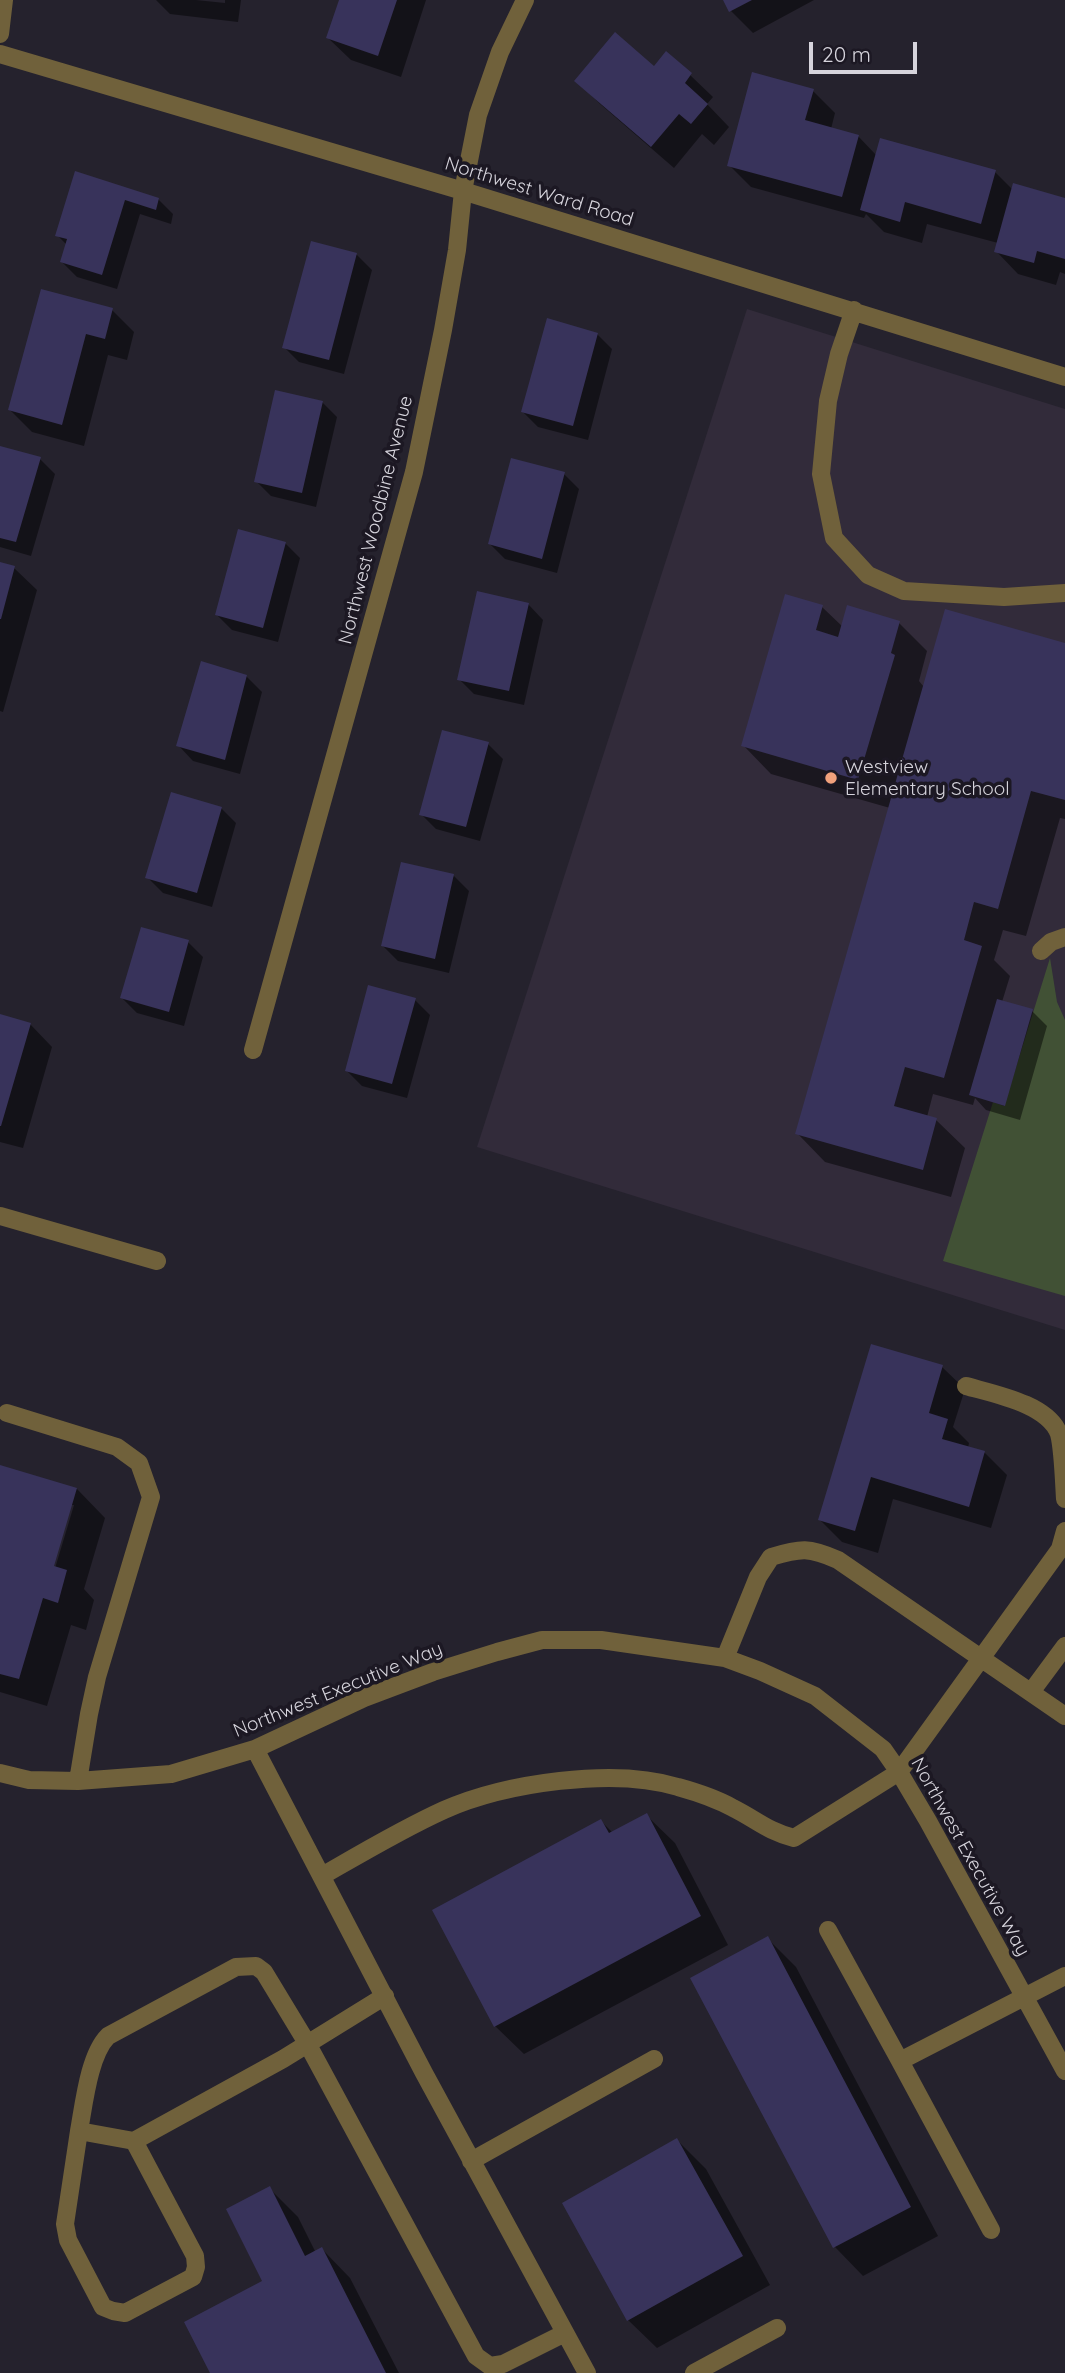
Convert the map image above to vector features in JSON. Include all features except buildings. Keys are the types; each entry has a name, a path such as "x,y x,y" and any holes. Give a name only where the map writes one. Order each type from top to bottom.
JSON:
{"street":[{"path":"0,34 4,0"},
{"name":"Northwest Woodbine Avenue","path":"253,1050 414,472 443,330 463,191 478,115 500,51 525,0"},
{"name":"Northwest Ward Road","path":"0,54 463,191 1065,377"},
{"path":"854,310 839,354 828,401 821,474 834,538 868,575 904,592 1004,597 1065,593"},
{"path":"1041,951 1051,942 1065,937"},
{"path":"0,1216 158,1261"},
{"path":"966,1386 1022,1403 1046,1416 1059,1434 1065,1499"},
{"path":"7,1413 117,1447 139,1462 151,1497 97,1677 78,1781"},
{"path":"322,1876 446,1809 513,1788 592,1777 625,1777 677,1786 732,1807 775,1833 794,1838 900,1772 1060,1549 1065,1531"},
{"path":"725,1658 758,1577 771,1557 792,1550 814,1549 838,1560 1065,1716"},
{"name":"Northwest Executive Way","path":"0,1773 29,1780 78,1781 171,1774 256,1749 364,1698 433,1672 542,1640 601,1640 725,1658 815,1696 883,1749 900,1772 1065,2071"},
{"path":"1031,1692 1065,1646"},
{"path":"256,1749 471,2161 587,2373"},
{"path":"828,1930 990,2230"},
{"path":"134,2141 195,2256 196,2267 193,2277 125,2313 103,2307 68,2240 65,2224 86,2091 99,2048 108,2036 236,1967 256,1966 264,1972 307,2043 476,2356 490,2366 503,2364 565,2333"},
{"path":"900,2061 1065,1976"},
{"path":"79,2131 134,2141 283,2059 385,1996"},
{"path":"471,2161 654,2059"},
{"path":"694,2373 777,2328"}],"shaded area":[{"name":"Westview Elementary School","path":"747,309 1065,409 1065,1330 477,1147"}],"green space":[{"path":"1050,958 1057,1002 1065,1020 1065,1296 943,1261 993,1102 1004,1106"}],"place":[{"name":"Westview Elementary School","path":"831,778"}]}
